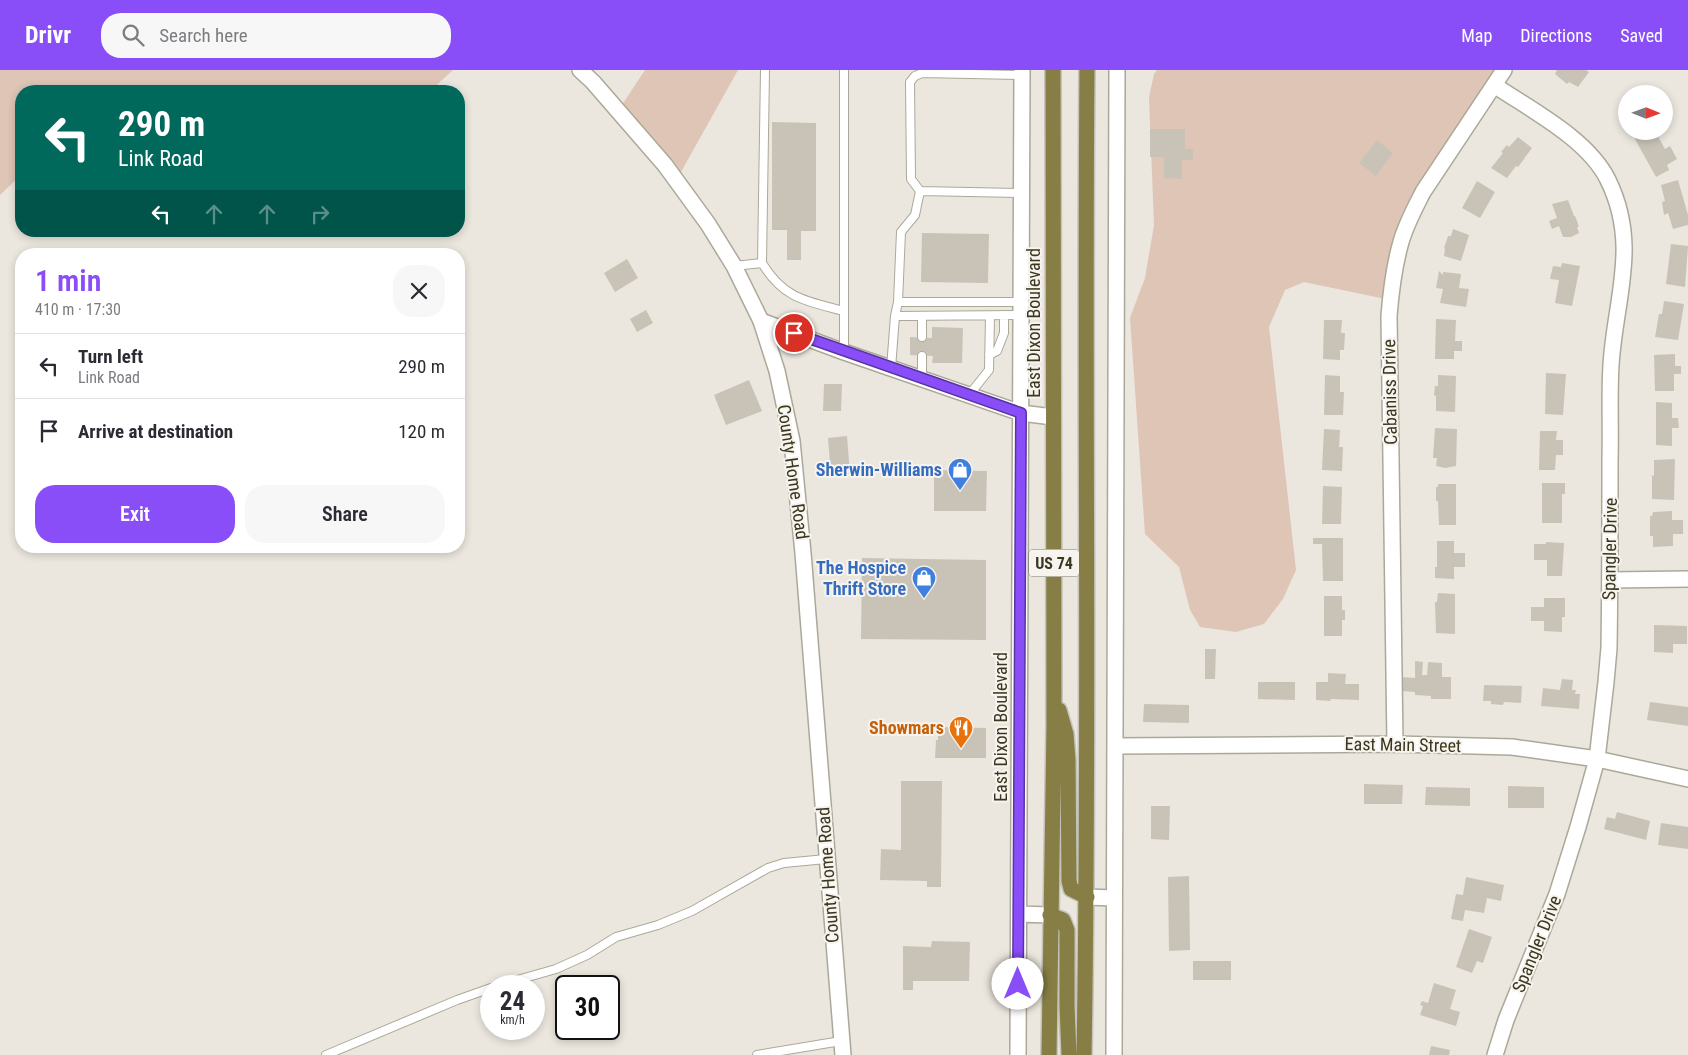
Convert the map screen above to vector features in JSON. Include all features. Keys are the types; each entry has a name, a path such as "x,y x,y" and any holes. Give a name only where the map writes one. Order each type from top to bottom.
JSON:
{"highway":[{"name":"East Dixon Boulevard","path":"1049,1055 1054,695 1053,70"},
{"name":"US 74","path":"1084,1055 1087,897 1085,302 1087,70"},
{"path":"1054,695 1066,734 1068,760 1068,881 1072,889 1087,897"},
{"path":"1050,915 1063,920 1067,930 1069,1055"}],"street":[{"name":"County Home Road","path":"580,70 664,165 708,224 734,266 760,321 777,371 792,441 803,553 842,1048"},
{"path":"1114,1055 1117,70"},
{"name":"Cabaniss Drive","path":"1395,744 1389,316 1392,287 1401,241 1423,192 1504,70"},
{"name":"East Dixon Boulevard","path":"1018,1055 1022,72"},
{"name":"Spangler Drive","path":"1494,85 1577,142 1599,164 1608,179 1623,220 1625,250 1611,366 1610,580 1606,682 1597,758 1563,878 1506,1020 1496,1055"},
{"path":"760,321 1021,413 1053,417"},
{"path":"1610,580 1688,580"},
{"name":"East Main Street","path":"1115,746 1395,744 1512,747 1597,758 1688,779"},
{"path":"1087,897 1114,898"},
{"path":"1019,914 1050,915"}],"lane":[{"path":"765,70 762,263 770,276 782,289 806,301 844,311"},
{"path":"844,70 844,352"},
{"path":"891,368 895,316 898,302 901,232 915,214 920,191 911,179 910,82 922,73 1022,72"},
{"path":"920,191 1022,193"},
{"path":"734,266 762,263"},
{"path":"898,302 1021,309"},
{"path":"895,316 990,316 1004,315 1021,309"},
{"path":"989,355 997,351 1004,333 1004,315"},
{"path":"922,316 922,337"},
{"path":"970,395 989,370 990,316"},
{"path":"922,356 922,379"},
{"path":"535,975 556,969 588,955 616,937 692,911 768,868 784,863 826,858"},
{"path":"326,1055 480,992"},
{"path":"757,1055 842,1048"}],"shaded area":[{"path":"0,70 453,70 437,85 15,85 15,181 0,195"},
{"path":"645,70 738,70 676,181 618,111"},
{"path":"1157,70 1504,70 1423,192 1390,300 1304,282 1285,290 1269,327 1296,570 1283,599 1264,624 1236,632 1200,627 1190,610 1179,567 1145,534 1130,318 1145,278 1154,225 1149,97 1154,74"}],"building":[{"path":"1557,70 1586,70 1589,72 1578,87 1569,82 1567,84 1555,74"},
{"path":"772,122 816,123 816,231 801,231 801,260 787,260 787,230 772,230"},
{"path":"1150,129 1185,129 1185,149 1193,149 1193,160 1182,160 1182,179 1164,178 1164,157 1150,157"},
{"path":"1518,137 1532,148 1507,178 1491,168 1507,145 1509,147"},
{"path":"1377,140 1393,153 1376,176 1359,163"},
{"path":"1635,140 1660,140 1665,149 1670,146 1677,159 1667,165 1669,170 1656,177"},
{"path":"1678,180 1688,215 1688,225 1673,229 1668,213 1664,215 1662,202 1665,201 1661,185"},
{"path":"1477,181 1495,192 1480,218 1462,208"},
{"path":"1568,200 1579,227 1577,227 1579,233 1571,237 1563,237 1559,226 1552,229 1549,221 1557,218 1552,204"},
{"path":"1453,229 1469,235 1461,261 1444,256 1444,248 1448,236 1451,236"},
{"path":"922,233 989,234 988,283 921,282"},
{"path":"1671,244 1688,246 1685,287 1666,284"},
{"path":"627,259 638,278 615,292 604,273"},
{"path":"1562,263 1580,266 1572,306 1555,303 1559,280 1550,279 1553,266 1561,267"},
{"path":"1439,271 1443,275 1443,272 1461,274 1459,288 1469,289 1466,307 1440,303 1443,289 1436,288"},
{"path":"1664,301 1684,304 1678,340 1655,337 1659,314 1662,314"},
{"path":"646,310 653,323 637,332 630,319"},
{"path":"1436,319 1456,320 1455,341 1462,341 1462,351 1454,351 1454,359 1435,359"},
{"path":"1324,320 1342,320 1341,333 1345,333 1344,350 1340,350 1340,360 1323,359"},
{"path":"932,327 963,328 962,363 932,363 933,356 910,355 910,337 932,338"},
{"path":"1675,354 1675,366 1681,366 1681,374 1674,374 1674,391 1655,391 1654,355"},
{"path":"1546,373 1566,374 1563,415 1545,414"},
{"path":"1325,375 1340,376 1340,392 1344,392 1343,415 1324,415"},
{"path":"1438,375 1456,376 1455,412 1436,411 1436,396 1434,395 1435,386 1438,386"},
{"path":"749,380 762,411 726,425 714,395"},
{"path":"824,384 842,384 841,411 823,411"},
{"path":"1656,402 1672,403 1672,418 1678,418 1679,428 1672,428 1672,446 1656,445"},
{"path":"1435,428 1457,429 1456,466 1445,468 1436,466 1437,458 1433,458"},
{"path":"1324,429 1340,430 1339,447 1343,447 1342,471 1322,470"},
{"path":"1540,431 1557,431 1556,440 1563,440 1563,455 1556,455 1555,470 1539,470"},
{"path":"847,436 850,474 831,476 828,438"},
{"path":"1675,459 1674,500 1652,499 1654,460"},
{"name":"Sherwin-Williams","path":"934,470 987,471 986,511 934,511"},
{"path":"1542,483 1565,483 1565,494 1562,494 1562,523 1542,523"},
{"path":"1438,484 1456,484 1456,525 1439,525 1438,501 1436,501 1436,487 1438,487"},
{"path":"1323,486 1342,487 1341,524 1322,524"},
{"path":"1672,511 1672,520 1683,520 1683,534 1673,534 1673,546 1653,547 1653,536 1650,536 1650,516 1652,516 1653,512"},
{"path":"1313,538 1343,538 1343,581 1323,581 1322,544 1313,544"},
{"path":"1437,541 1454,541 1454,553 1465,553 1465,567 1454,567 1454,579 1435,578"},
{"path":"1546,542 1564,543 1562,576 1547,576 1547,560 1534,560 1534,544 1546,544"},
{"name":"The Hospice Thrift Store","path":"862,558 986,560 986,640 861,639"},
{"path":"1438,593 1455,594 1455,634 1436,633 1435,602 1437,602"},
{"path":"1324,596 1342,596 1342,610 1345,610 1345,620 1342,620 1342,636 1324,636"},
{"path":"1544,598 1565,598 1565,617 1562,617 1562,632 1544,631 1544,621 1531,621 1531,607 1544,607"},
{"path":"1654,625 1687,626 1687,644 1673,644 1673,653 1654,652"},
{"path":"1205,649 1216,649 1215,679 1205,679"},
{"path":"1415,661 1423,662 1422,675 1427,675 1428,662 1442,663 1442,677 1451,677 1451,699 1431,699 1431,696 1415,695 1415,692 1401,691 1402,677 1415,678"},
{"path":"1328,673 1346,674 1345,684 1359,684 1359,700 1316,700 1316,682 1328,682"},
{"path":"1562,679 1573,680 1572,690 1576,690 1575,694 1580,694 1579,709 1541,706 1543,688 1560,690"},
{"path":"1258,682 1295,682 1295,700 1258,699"},
{"path":"1484,685 1522,686 1521,703 1504,702 1503,705 1491,704 1491,701 1483,701"},
{"path":"1650,702 1688,707 1688,726 1647,720"},
{"path":"1144,704 1189,705 1189,723 1143,722"},
{"name":"Showmars","path":"938,727 986,728 986,758 935,758"},
{"path":"901,781 942,781 941,887 927,887 927,881 880,880 881,849 901,850"},
{"path":"1364,784 1403,785 1402,804 1364,804"},
{"path":"1508,786 1544,787 1544,808 1508,808"},
{"path":"1426,787 1470,788 1470,806 1425,805"},
{"path":"1151,806 1170,806 1169,840 1151,839"},
{"path":"1617,812 1650,821 1646,840 1604,829 1607,817 1615,819"},
{"path":"1661,823 1688,827 1688,849 1658,845"},
{"path":"1189,876 1190,950 1169,951 1168,877"},
{"path":"1466,877 1504,885 1501,901 1487,898 1484,913 1465,910 1463,921 1451,919 1456,894 1463,895"},
{"path":"1469,929 1492,937 1483,963 1477,961 1472,973 1456,967"},
{"path":"932,941 970,942 969,981 913,981 913,990 903,990 903,946 931,947"},
{"path":"1193,961 1231,961 1231,980 1193,980"},
{"path":"1434,983 1456,990 1450,1009 1460,1012 1456,1026 1420,1015 1423,1006 1420,1005 1422,1001 1428,1003"},
{"path":"1431,1046 1450,1050 1449,1055 1429,1055"}],"place":[{"name":"Sherwin-Williams","path":"960,491"},
{"name":"The Hospice Thrift Store","path":"924,599"},
{"name":"Showmars","path":"961,749"}],"route":[{"path":"794,333 1021,413 1018,984"}]}
